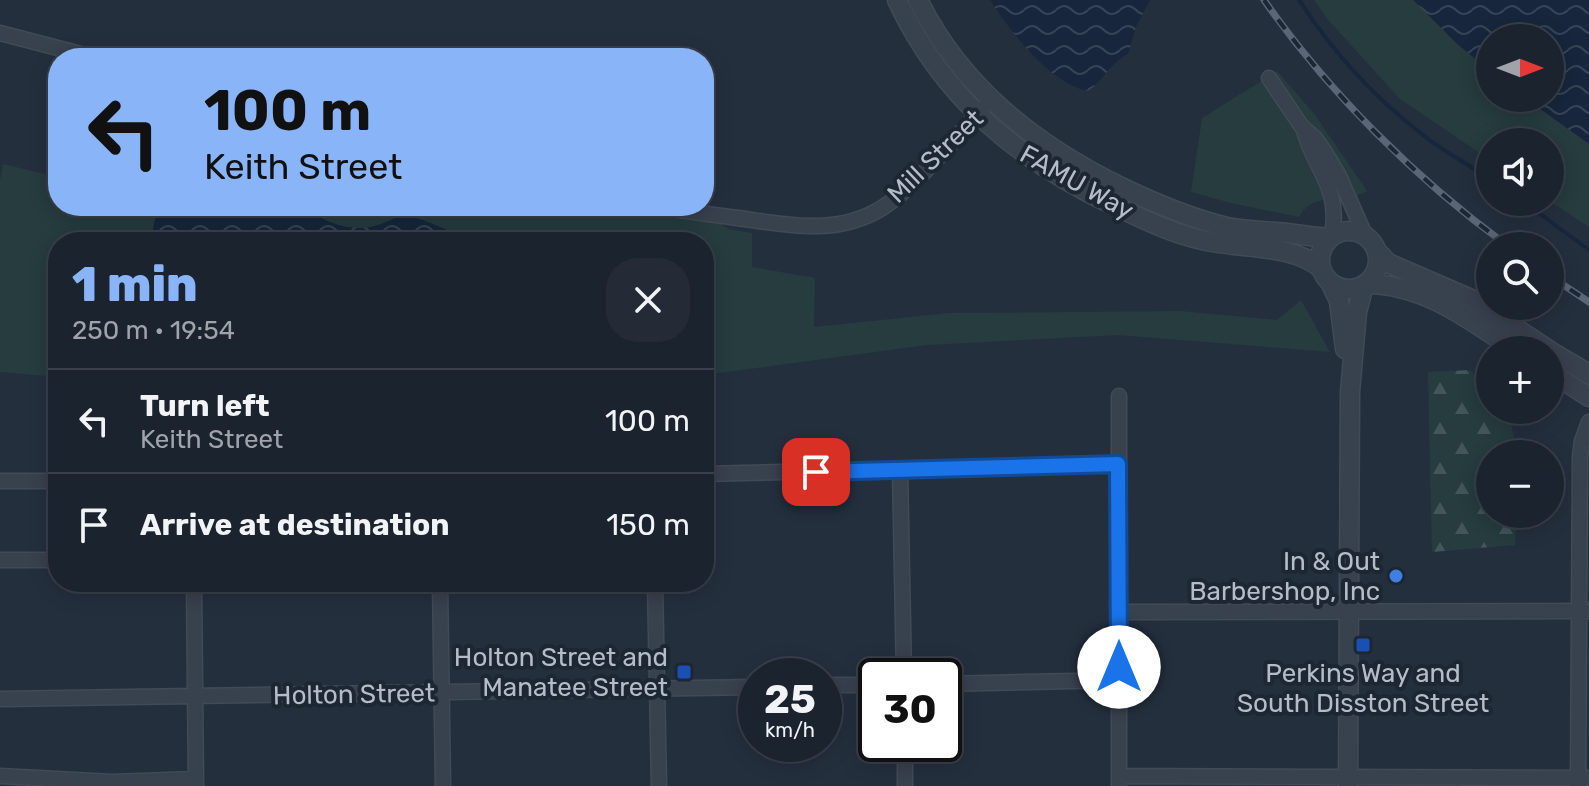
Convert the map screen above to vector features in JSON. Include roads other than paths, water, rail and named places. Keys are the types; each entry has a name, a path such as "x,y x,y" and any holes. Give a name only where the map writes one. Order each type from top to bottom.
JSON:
{"street":[{"name":"FAMU Way","path":"897,0 928,56 977,115 1053,174 1155,225 1220,244 1297,255 1347,289 1365,285 1400,287 1430,298 1494,336"},
{"name":"FAMU Way","path":"918,0 954,58 991,101 1022,128 1069,160 1175,212 1244,230 1331,237 1349,230 1365,235"},
{"path":"0,33 58,48"},
{"path":"1269,78 1338,174 1365,235 1377,251 1393,266 1446,286 1528,336"},
{"name":"Mill Street","path":"714,215 786,225 832,226 855,221 876,211 902,191 991,101"},
{"path":"1302,127 1309,150 1333,193 1331,237 1321,250 1325,275 1338,297 1350,392"},
{"path":"1348,782 1350,392 1357,312 1365,285 1378,266 1377,251"},
{"path":"1564,359 1589,374"},
{"path":"1564,381 1589,397"},
{"path":"1119,396 1119,781 1582,781 1585,611 1580,456 1589,422"},
{"path":"714,474 1118,464"},
{"path":"900,470 904,658"},
{"path":"0,481 48,481"},
{"path":"0,560 48,560"},
{"path":"0,776 196,783 194,592"},
{"path":"440,592 443,786"},
{"path":"655,592 659,786"},
{"path":"1119,612 1585,611"},
{"path":"962,684 1119,680"},
{"name":"Holton Street","path":"0,699 738,687"},
{"path":"905,762 905,786"}],"water":[{"path":"990,0 1150,0 1136,27 1128,54 1116,62 1089,91 1060,79 1046,68 1020,41"},
{"path":"1413,0 1589,0 1589,144 1544,112 1564,112 1564,24 1476,24 1476,59"},
{"path":"156,216 319,216 346,227 365,228 404,216 453,232 152,232"}],"waterway":[{"path":"1299,0 1340,55 1371,89 1405,121 1476,170"},
{"path":"1543,216 1589,250"}],"railway":[{"path":"1264,0 1289,35 1376,133 1440,192 1490,232"},
{"path":"1564,285 1589,302"}],"place":[{"name":"In & Out Barbershop, Inc","path":"1396,576"},
{"name":"Perkins Way and South Disston Street","path":"1363,645"},
{"name":"Holton Street and Manatee Street","path":"684,672"}]}
